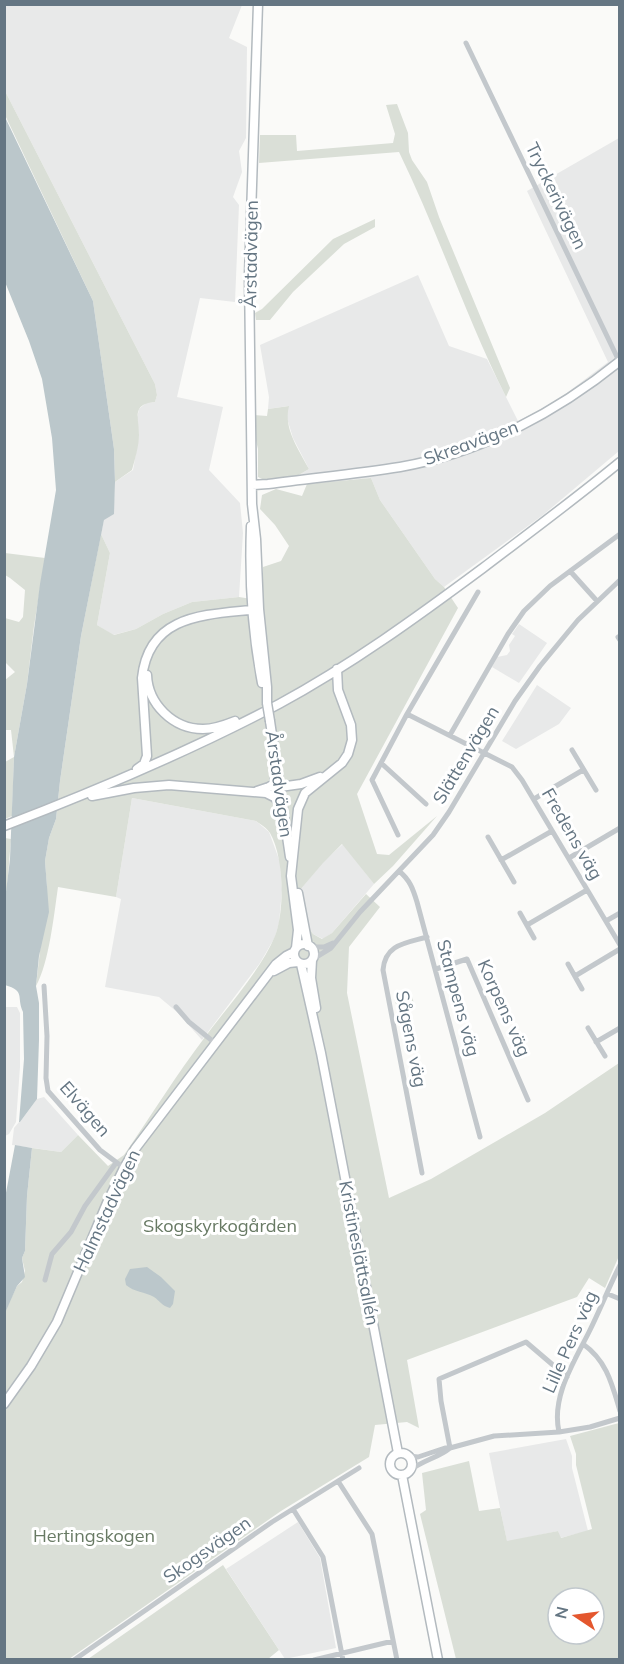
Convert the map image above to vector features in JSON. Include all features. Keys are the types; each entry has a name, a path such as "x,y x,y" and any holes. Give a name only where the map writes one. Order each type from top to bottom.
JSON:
{"main road":[{"name":"Årstadvägen","path":"256,610 250,554 252,485 249,276 258,4"},
{"name":"Skreavägen","path":"252,485 402,467 450,455 494,438 549,411 578,393 619,361"},
{"path":"4,826 69,801 209,740 295,695 423,613 580,495 620,462"},
{"path":"256,539 258,496 268,484"},
{"name":"Årstadvägen","path":"252,504 256,539 259,670 270,721 291,866 298,930 295,950"},
{"path":"121,778 141,767 146,761 142,678 151,647 158,638 180,621 201,616 256,610"},
{"path":"146,660 148,686 155,702 165,714 179,724 205,729 253,717"},
{"path":"291,866 295,846 296,820 301,800 305,793 342,763 348,754 352,740 351,725 338,690 338,669"},
{"path":"251,792 274,784 276,763"},
{"path":"280,787 302,784 317,777 324,777"},
{"path":"69,801 134,788 169,785 270,795 282,805"},
{"name":"Årstadvägen","path":"291,866 310,946"},
{"path":"271,972 289,963 307,964 314,953 310,946 302,945 295,950 296,960 299,963"},
{"name":"Halmstadvägen","path":"4,1404 31,1366 57,1322 120,1166 281,959 295,950"},
{"name":"Kristineslättsallén","path":"312,959 311,978 315,994 321,1053"},
{"name":"Kristineslättsallén","path":"299,963 321,1053 398,1453"},
{"path":"406,1473 394,1473 389,1466 391,1458 398,1453 408,1456 412,1463 402,1481 438,1659"}],"street":[{"name":"Tryckerivägen","path":"466,43 619,361"},
{"path":"450,735 518,620 540,595 620,534"},
{"path":"570,571 597,601"},
{"name":"Slättenvägen","path":"312,959 326,953 331,948 360,912 433,836 450,812 515,701 540,666 559,641 620,580"},
{"path":"398,835 372,780 406,714 478,592"},
{"name":"Fredens väg","path":"406,714 512,767 534,799 620,947"},
{"path":"572,750 596,790"},
{"path":"381,763 426,804"},
{"path":"534,799 583,770"},
{"path":"569,858 620,828"},
{"path":"501,860 552,831"},
{"path":"488,837 514,882"},
{"name":"Stampens väg","path":"399,871 408,879 412,887 480,1137"},
{"path":"527,925 587,890"},
{"path":"520,913 534,938"},
{"path":"606,921 620,913"},
{"name":"Sågens väg","path":"422,1173 383,970 384,963 393,948 427,937"},
{"path":"310,946 324,947 334,942"},
{"path":"575,976 620,947"},
{"name":"Korpens väg","path":"436,969 467,958 528,1100"},
{"path":"568,964 582,989"},
{"name":"Elvägen","path":"44,986 48,1091 82,1131 120,1166"},
{"path":"176,1007 189,1022 215,1043"},
{"path":"588,1028 605,1056"},
{"path":"596,1042 620,1028"},
{"path":"45,1280 51,1254 71,1232 85,1206 120,1166"},
{"name":"Lille Pers väg","path":"559,1432 558,1406 567,1377 620,1265"},
{"path":"608,1294 620,1299"},
{"path":"450,1448 439,1379 526,1342 567,1377"},
{"path":"583,1344 602,1362 620,1411"},
{"path":"408,1456 418,1457 494,1436 559,1432 590,1427 620,1418"},
{"path":"406,1473 423,1461 450,1448"},
{"name":"Skogsvägen","path":"74,1659 293,1509 359,1468"},
{"path":"338,1481 372,1534 397,1659"},
{"path":"293,1509 323,1557 342,1656"},
{"path":"314,1659 342,1656 393,1641"}],"shaded area":[{"path":"5,5 242,5 229,38 247,47 246,138 239,151 242,172 233,197 239,205 235,302 200,298 177,397 223,407 209,470 240,503 243,533 239,597 192,602 136,629 113,635 97,625 110,553 101,534 104,520 114,503 115,482 133,470 139,436 137,418 139,409 146,403 155,402 157,395 155,384 5,91"},
{"path":"4,115 93,301 114,449 115,482 114,514 104,520 81,636 56,819 49,838 45,861 49,912 39,956 36,986 39,1003 37,1099 20,1122 24,1059 23,1012 18,992 5,985 4,908 10,859 14,757 56,490 52,438 42,379 5,282"},
{"path":"619,138 619,451 543,515 444,587 435,579 380,500 371,478 307,484 297,476 309,469 293,438 286,415 288,406 268,409 269,397 260,345 418,275 449,346 487,359 518,421 556,401 608,362 527,191"},
{"path":"519,624 547,643 519,683 492,667 497,657 507,655 510,651 509,645 515,636 512,634"},
{"path":"537,685 571,708 559,724 516,749 502,741"},
{"path":"132,798 256,821 269,832 280,862 282,890 279,923 275,937 260,963 202,1040 177,1012 159,997 105,987 121,899 116,897"},
{"path":"343,844 374,884 332,933 323,939 313,934 308,926 300,890 323,862"},
{"path":"5,1007 17,1007 20,1013 20,1067 16,1122 9,1134 5,1136"},
{"path":"44,1097 78,1135 61,1152 12,1145 14,1128 37,1099"},
{"path":"15,1145 32,1148 25,1251 22,1258 25,1277 17,1286 5,1313 5,1198"},
{"path":"147,1267 175,1291 170,1308 154,1297 126,1285 125,1279 130,1269"},
{"path":"566,1439 572,1456 572,1468 588,1531 560,1538 558,1531 507,1542 489,1453"},
{"path":"298,1522 320,1558 336,1648 285,1659 226,1569"}],"green space":[{"path":"5,91 155,384 157,395 155,402 147,403 139,409 139,439 132,470 115,482 114,449 93,301 5,115"},
{"path":"397,104 408,133 412,160 427,182 439,217 510,388 506,397 399,152 259,163 260,135 296,135 297,151 393,143 395,134 386,105"},
{"path":"375,219 375,227 344,244 293,292 270,320 256,320 255,313 262,309 333,239"},
{"path":"289,406 290,431 309,469 297,476 264,480 258,477 258,449 253,415 267,416 268,409"},
{"path":"371,478 380,500 458,608 357,794 377,854 389,855 437,816 374,884 342,844 300,890 308,926 313,934 322,939 332,933 366,894 380,907 349,947 347,993 389,1198 431,1179 545,1113 619,1063 619,1256 605,1288 589,1278 577,1297 407,1360 419,1428 407,1422 375,1425 369,1457 281,1511 69,1659 5,1660 4,1313 17,1286 22,1282 25,1271 22,1258 25,1251 32,1148 61,1152 78,1135 108,1166 124,1155 184,1066 243,988 269,949 278,925 282,898 275,843 270,833 256,821 132,798 116,897 58,887 48,952 36,986 47,888 45,861 49,838 56,819 81,636 101,534 110,553 97,625 114,635 136,629 192,602 239,597 263,601 263,567 281,561 289,546 275,525 260,509 262,495 276,489 302,496 307,484"},
{"path":"5,553 45,558 14,757 11,730 5,730 5,680 15,672 5,662 5,618 19,622 23,617 25,590 5,575"},
{"path":"14,757 12,816 5,819 5,762"},
{"path":"5,838 11,839 5,908"},
{"path":"412,996 414,1004 398,1009 394,999"},
{"path":"619,1423 619,1659 456,1659 420,1514 426,1510 422,1473 469,1461 479,1511 500,1508 507,1541 558,1531 561,1538 592,1529 576,1465 576,1454 570,1436"},
{"path":"223,1565 279,1650 268,1659 88,1659"}],"park label":[{"name":"Skogskyrkogården","path":"220,1226"},
{"name":"Hertingskogen","path":"94,1536"}]}
